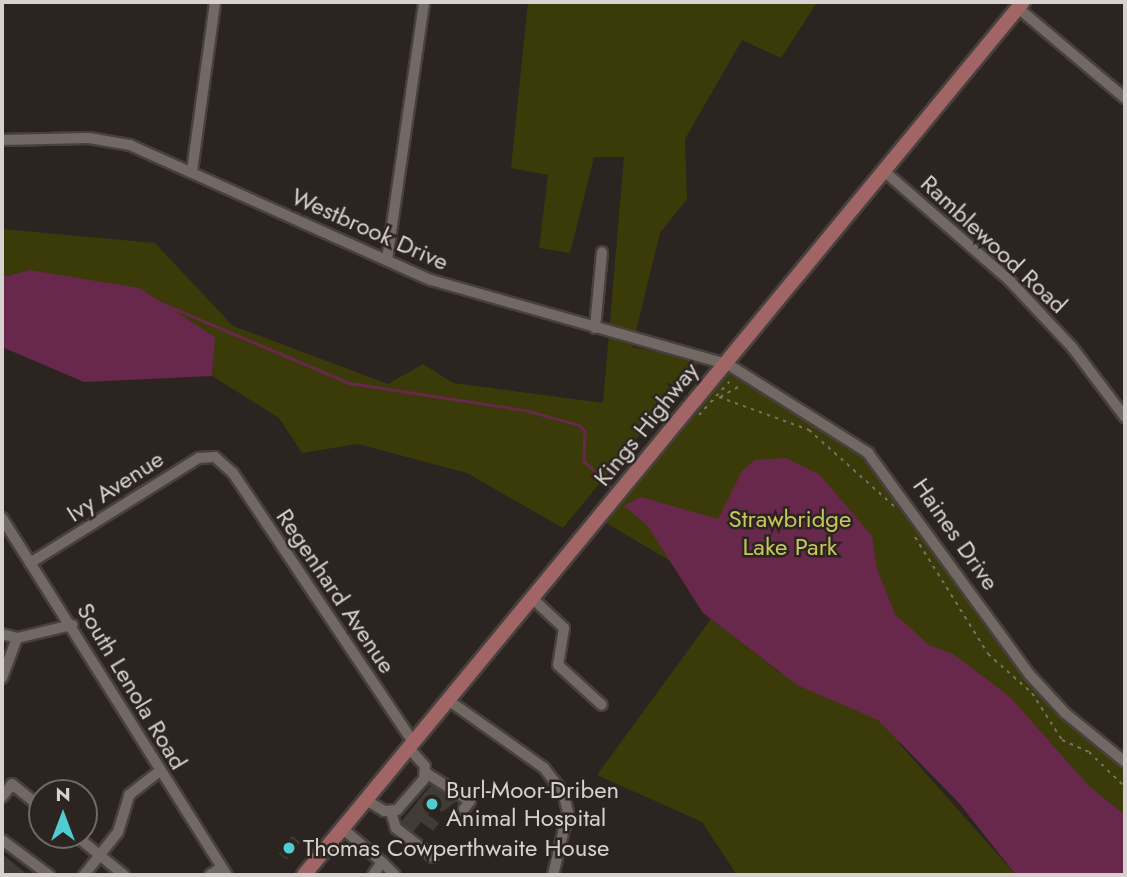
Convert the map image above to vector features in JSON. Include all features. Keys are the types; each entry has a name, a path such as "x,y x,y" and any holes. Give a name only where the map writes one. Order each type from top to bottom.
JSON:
{"main road":[{"name":"Kings Highway","path":"304,875 1021,5"}],"street":[{"path":"192,171 215,2"},
{"path":"387,260 424,2"},
{"path":"1021,5 1125,98"},
{"name":"Westbrook Drive","path":"2,139 117,142 192,171 387,260 483,299 724,364"},
{"name":"Ramblewood Road","path":"884,171 1010,281 1072,347 1125,417"},
{"path":"596,328 602,252"},
{"name":"Haines Drive","path":"724,364 868,453 1029,674 1065,713 1125,762"},
{"name":"Ivy Avenue","path":"30,563 199,458 215,457 223,464"},
{"name":"Regenhard Avenue","path":"223,464 411,745 426,772"},
{"name":"South Lenola Road","path":"2,518 72,625 158,772 225,871"},
{"path":"532,598 564,628 558,665 602,705"},
{"path":"2,634 17,638 72,625"},
{"path":"2,678 17,638"},
{"path":"448,699 544,768 563,792 568,812 553,875"},
{"path":"84,875 118,832 129,795 158,772"},
{"path":"391,812 426,772 470,801 464,809"},
{"path":"2,797 12,784 28,797"},
{"path":"366,800 391,812 396,828 433,857"},
{"path":"342,828 395,875"},
{"path":"2,839 49,875"},
{"path":"92,849 124,875"},
{"path":"373,875 382,862"},
{"path":"210,875 225,871"}],"path":[{"path":"719,397 729,382"},
{"path":"698,415 719,397 740,386"},
{"path":"719,397 809,430 858,478 903,513"},
{"path":"912,526 919,549 988,654 1032,693 1062,740 1089,752 1125,787"}],"green space":[{"path":"528,2 816,4 781,58 742,40 685,139 687,199 660,233 632,347 701,360 563,528 467,473 358,444 302,453 279,418 212,376 214,337 30,270 2,277 2,229 155,243 233,326 388,384 423,364 453,383 603,403 624,157 594,157 570,253 539,248 548,175 511,168"},
{"name":"Strawbridge Lake Park","path":"729,365 868,453 1029,674 1125,761 1125,875 897,741 1016,875 737,875 702,822 597,775 711,619 782,674 687,571 598,518"}],"shaded area":[{"path":"30,270 139,288 215,337 212,376 84,382 2,347 2,277"},
{"name":"Strawbridge Lake Park","path":"786,458 819,474 872,536 877,569 895,614 929,645 953,654 1010,697 1089,786 1125,815 1125,875 1016,875 959,803 878,720 797,685 703,613 647,525 624,506 641,497 718,519 742,471 755,460"}],"building":[{"name":"Burl-Moor-Driben Animal Hospital","path":"436,779 461,798 442,812 434,806 428,815 439,823 433,831 421,822 413,832 400,823"},
{"name":"Thomas Cowperthwaite House","path":"292,836 300,842 287,860 279,854"},
{"path":"2,854 28,875 2,875"}],"waterway":[{"path":"154,300 350,383 525,410 579,425 585,431 584,461 614,490"}],"place":[{"name":"Burl-Moor-Driben Animal Hospital","path":"432,804"},
{"name":"Thomas Cowperthwaite House","path":"289,848"}]}
